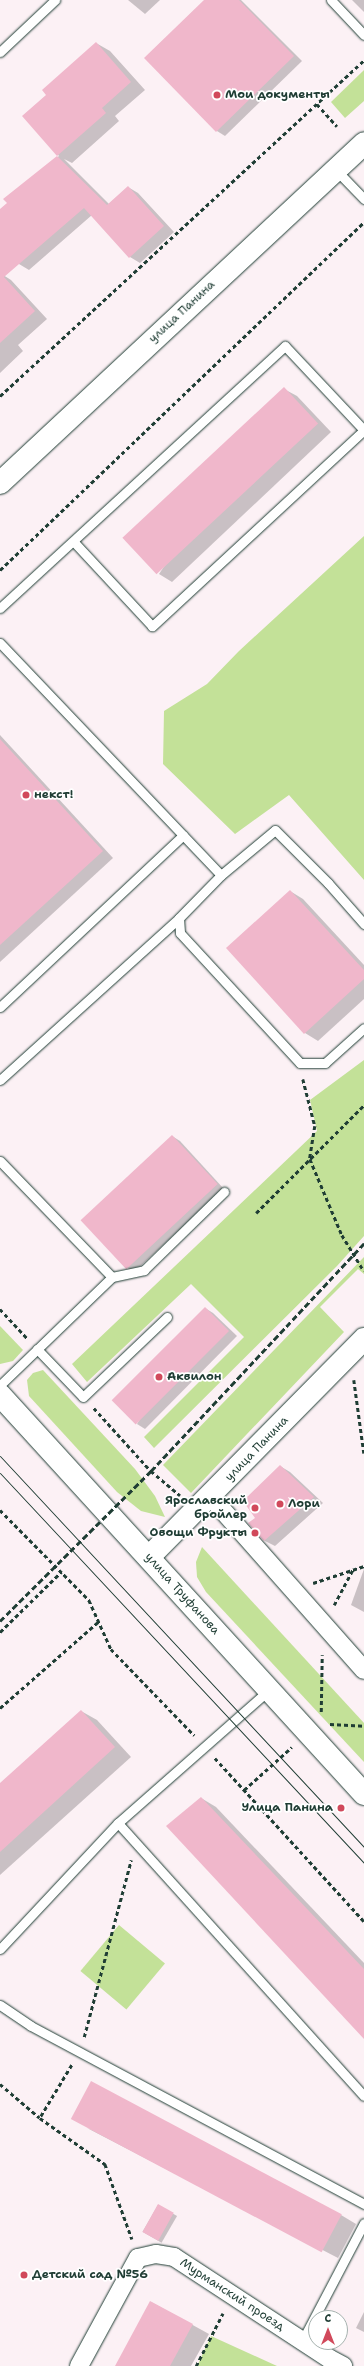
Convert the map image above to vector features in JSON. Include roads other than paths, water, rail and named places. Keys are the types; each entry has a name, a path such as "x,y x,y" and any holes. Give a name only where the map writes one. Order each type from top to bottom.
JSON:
{"street":[{"name":"улица Панина","path":"0,483 364,142"},
{"name":"улица Панина","path":"149,1557 204,1503 364,1339"},
{"name":"улица Труфанова","path":"0,1395 364,1794"},
{"path":"204,1503 294,1590 364,1670"},
{"name":"Мурманский проезд","path":"79,2366 138,2258 156,2254 174,2257 302,2341 343,2366"}],"lane":[{"path":"0,52 55,0"},
{"path":"331,0 364,36"},
{"path":"335,169 364,199"},
{"path":"0,608 74,542 285,346 364,430 152,626 74,542"},
{"path":"1,645 221,876"},
{"path":"0,1080 179,918 221,876 275,830 328,883 364,924"},
{"path":"0,1007 183,835"},
{"path":"179,918 180,933 300,1063 325,1063 364,1028"},
{"path":"0,1160 112,1277"},
{"path":"0,1385 112,1277 144,1270 224,1192"},
{"path":"38,1349 83,1397 167,1316"},
{"path":"0,1949 118,1823 269,1690"},
{"path":"118,1823 364,2096"},
{"path":"0,2005 31,2026 364,2204"},
{"path":"302,2341 364,2223"}],"tram line":[{"path":"0,1456 364,1847"},
{"path":"0,1473 364,1863"}],"railway":[{"path":"0,1621 151,1471 364,1243"}],"place":[{"name":"Мои документы","path":"217,95"},
{"name":"некст!","path":"26,795"},
{"name":"Аквилон","path":"159,1377"},
{"name":"Лори","path":"280,1504"},
{"name":"Ярославский бройлер","path":"255,1508"},
{"name":"Овощи Фрукты","path":"255,1533"},
{"name":"Улица Панина","path":"341,1808"},
{"name":"Детский сад №56","path":"24,2275"}]}
